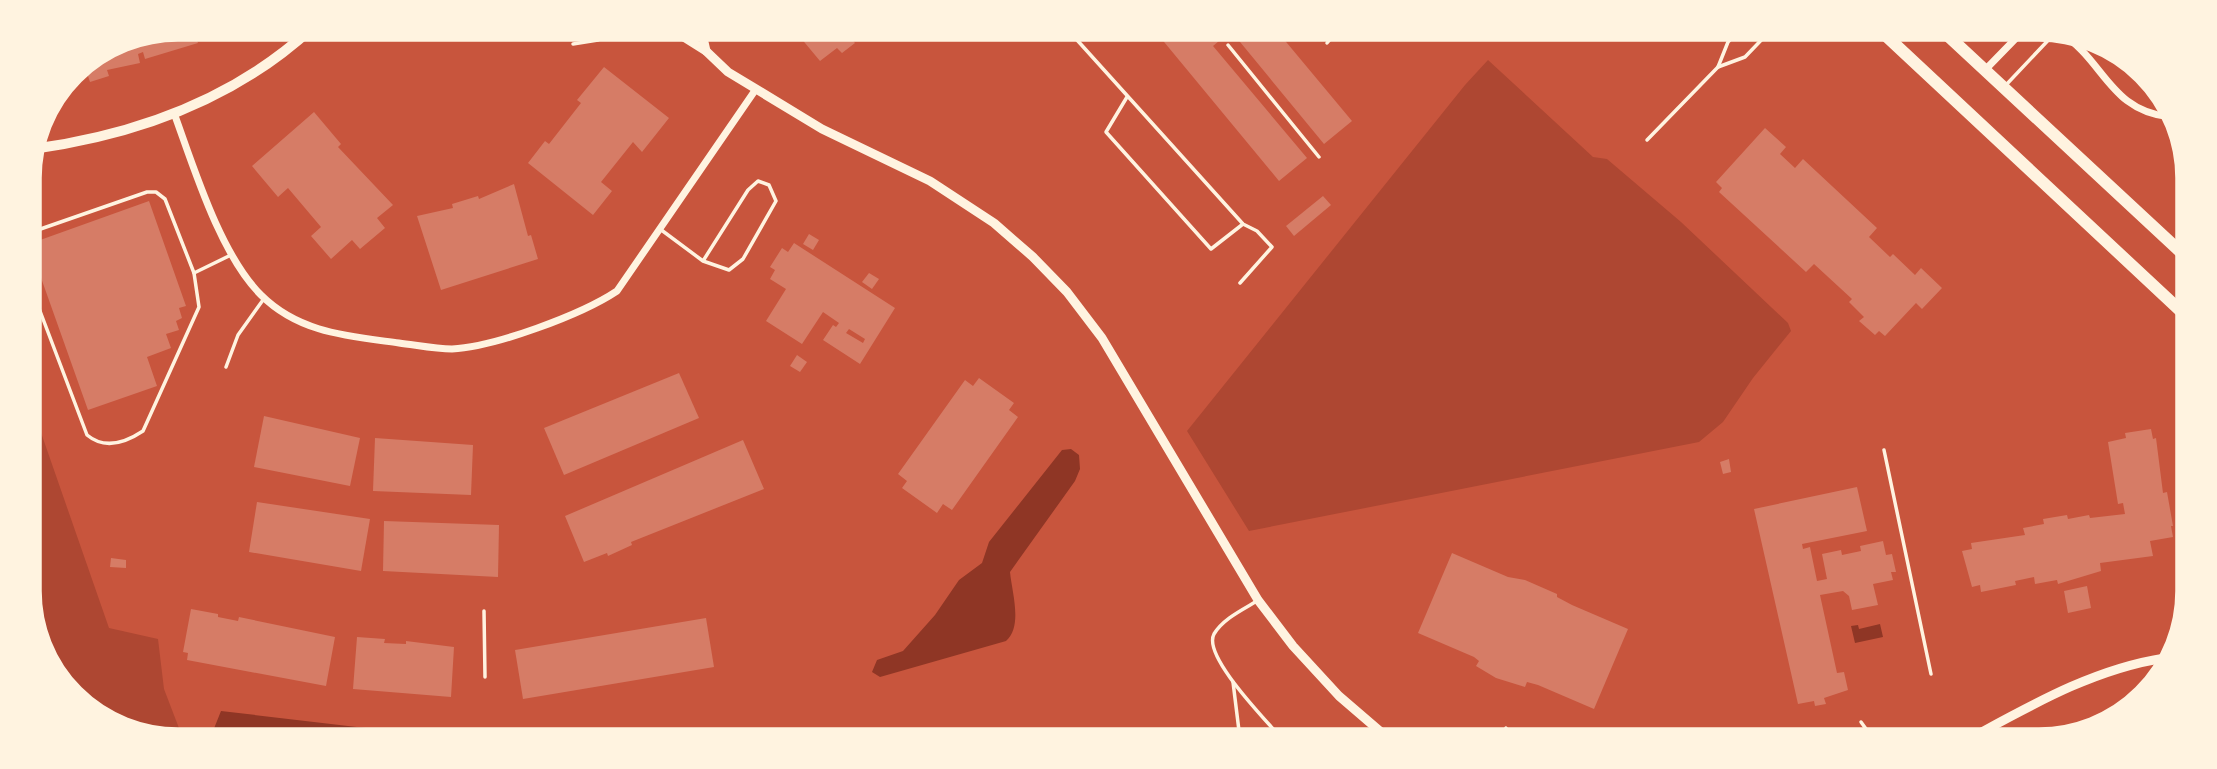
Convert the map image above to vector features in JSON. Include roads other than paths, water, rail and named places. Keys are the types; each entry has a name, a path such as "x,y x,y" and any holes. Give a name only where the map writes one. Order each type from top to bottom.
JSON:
{"main road":[{"path":"44,147 118,133 174,113 262,69 297,40"},
{"path":"1890,40 2177,308"},
{"path":"1953,40 2177,249"}],"street":[{"path":"688,40 706,51 729,72 822,129 930,181 994,223 1033,257 1067,292 1102,338 1258,600 1293,646 1339,696 1377,728"},
{"path":"704,40 706,51"},
{"path":"1985,70 2014,40"},
{"path":"2080,47 2102,78 2123,98 2143,111 2162,115"},
{"path":"174,113 207,202 233,254 265,298 293,321 324,333 451,349 490,342 593,307 617,292 756,89"},
{"path":"1989,728 2059,691 2098,674 2159,659"}],"lane":[{"path":"573,44 598,40"},
{"path":"1077,40 1243,223 1257,231 1272,247 1240,283"},
{"path":"1647,140 1718,67 1730,40"},
{"path":"1718,67 1745,57 1761,40"},
{"path":"2004,87 2050,41"},
{"path":"1228,45 1319,157"},
{"path":"1127,97 1106,132 1211,249 1243,223"},
{"path":"660,229 703,261 722,270 737,267 776,201 769,186 758,181 748,190 703,261"},
{"path":"41,229 147,192 156,192 165,199 172,211 194,273 199,307 144,431 127,441 108,444 94,441 87,435 41,313"},
{"path":"194,273 233,254"},
{"path":"226,367 238,335 265,298"},
{"path":"1884,450 1931,674"},
{"path":"1258,600 1223,623 1213,636 1212,648 1233,680 1273,728"},
{"path":"484,611 485,677"},
{"path":"1233,680 1239,728"},
{"path":"1861,722 1865,728"}]}
